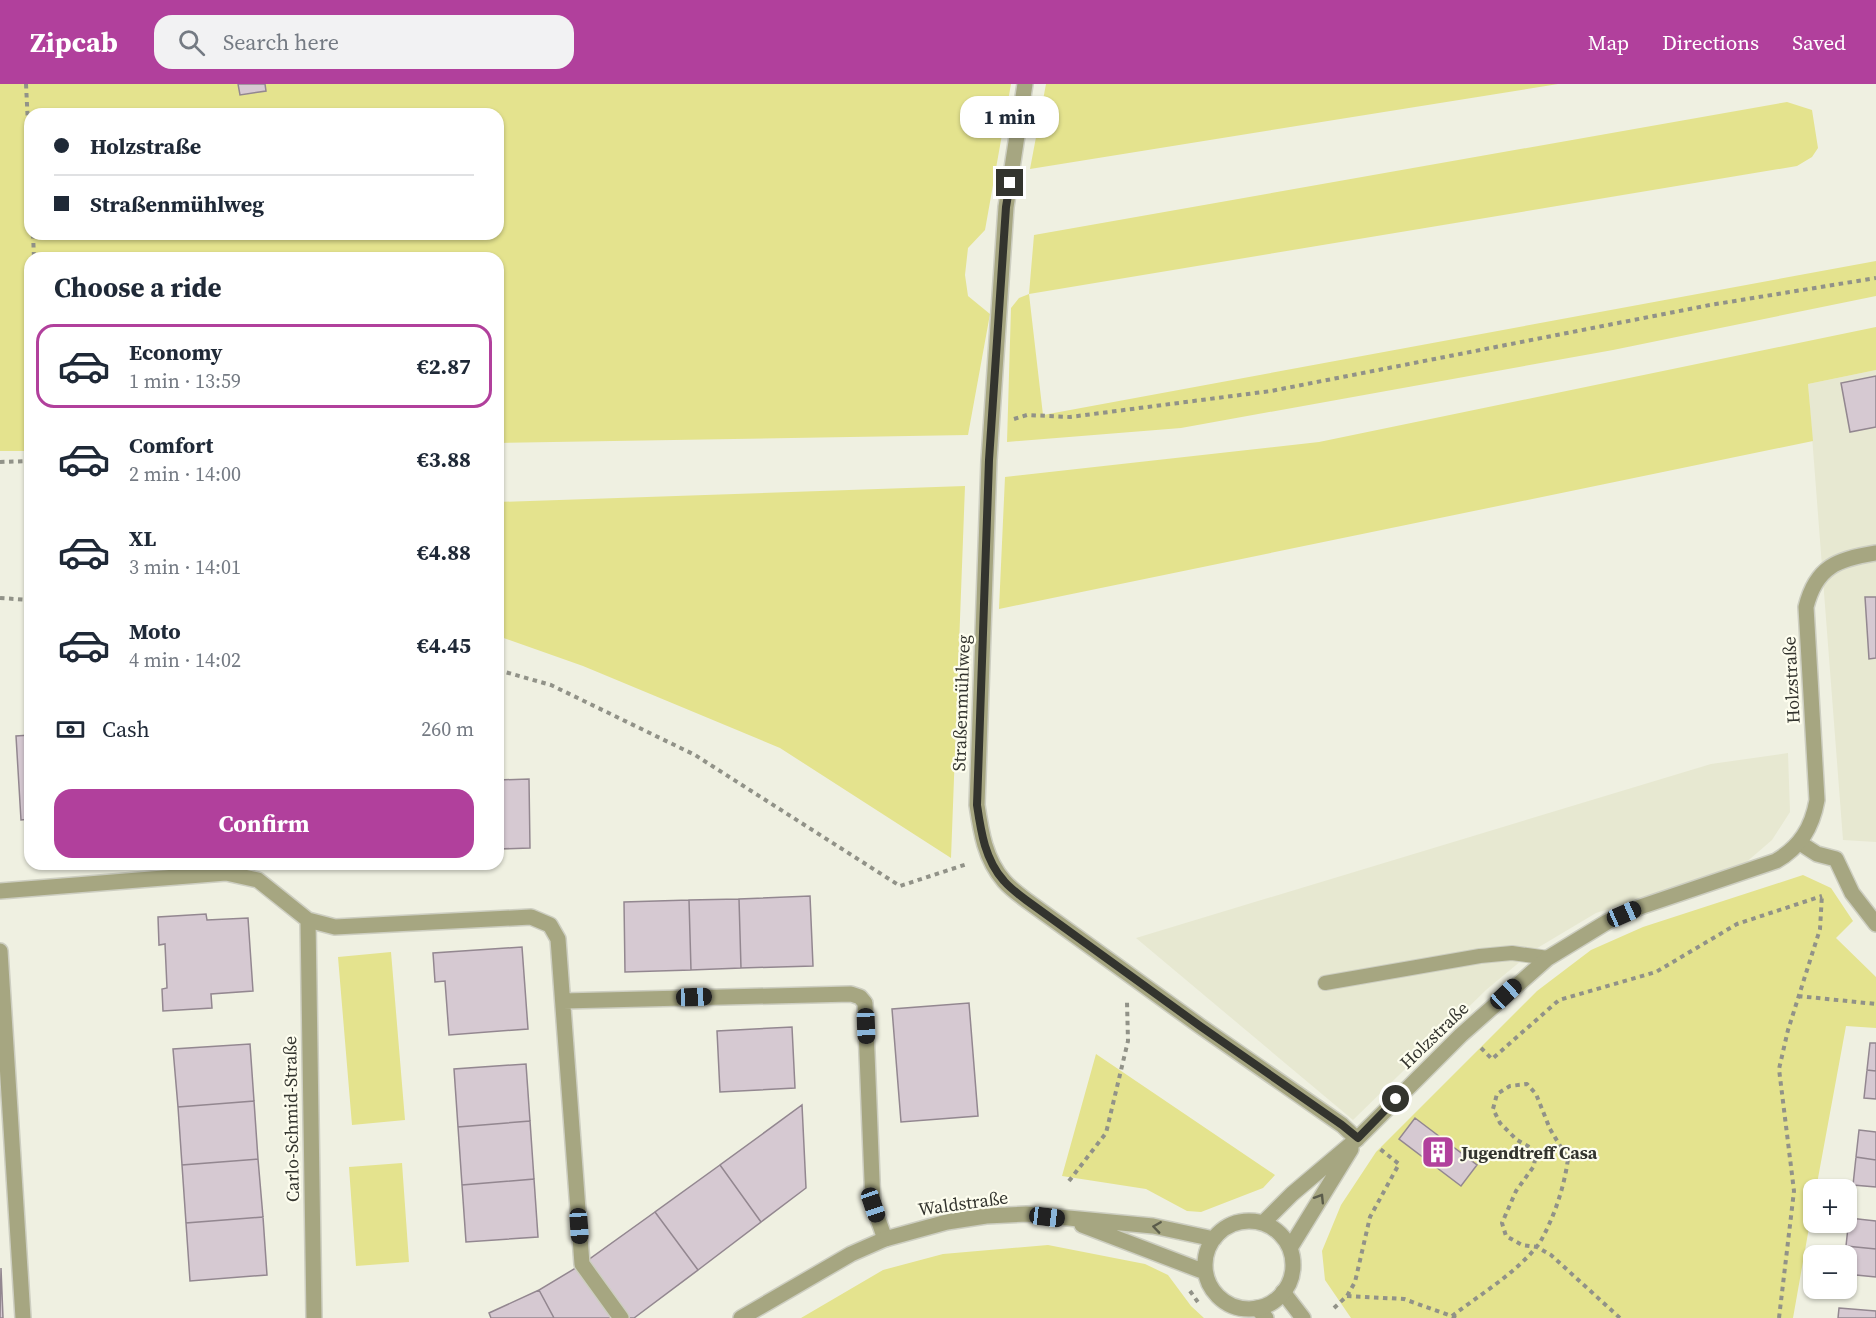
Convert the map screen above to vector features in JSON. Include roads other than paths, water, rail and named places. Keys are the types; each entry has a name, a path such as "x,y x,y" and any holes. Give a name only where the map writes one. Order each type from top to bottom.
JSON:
{"street":[{"name":"Straßenmühlweg","path":"1025,84 1006,207 989,460 977,805 988,857 1004,881 1026,900 1358,1138"},
{"name":"Holzstraße","path":"1263,1223 1292,1194 1358,1138 1461,1035 1548,958 1607,922 1640,907 1776,861 1800,843 1814,816 1817,800 1806,607 1818,578 1827,568 1839,561 1876,553"},
{"path":"1800,843 1816,854 1831,858 1852,893 1876,924"},
{"path":"0,891 226,873 258,880 308,920 335,927 531,916 550,925 558,939 582,1264 621,1318"},
{"name":"Carlo-Schmid-Straße","path":"308,920 314,1318"},
{"path":"0,951 5,1113 23,1318"},
{"path":"563,1001 851,994 860,997 865,1004 873,1205 885,1239"},
{"name":"Holzstraße","path":"1290,1248 1358,1138"},
{"name":"Waldstraße","path":"741,1318 827,1266 885,1239 947,1222 986,1216 1026,1214 1153,1226 1214,1239"},
{"name":"Waldstraße","path":"1068,1219 1205,1272"},
{"path":"1250,1221 1263,1223 1283,1237 1290,1248 1292,1271 1283,1292 1262,1313 1237,1307 1220,1298 1213,1290 1205,1272 1208,1249 1224,1229 1236,1223 1250,1221"},
{"path":"1283,1292 1303,1318"}],"lane":[{"path":"1325,983 1480,956 1512,953 1548,958"}],"place":[{"name":"Jugendtreff Casa","path":"1438,1152"}]}
